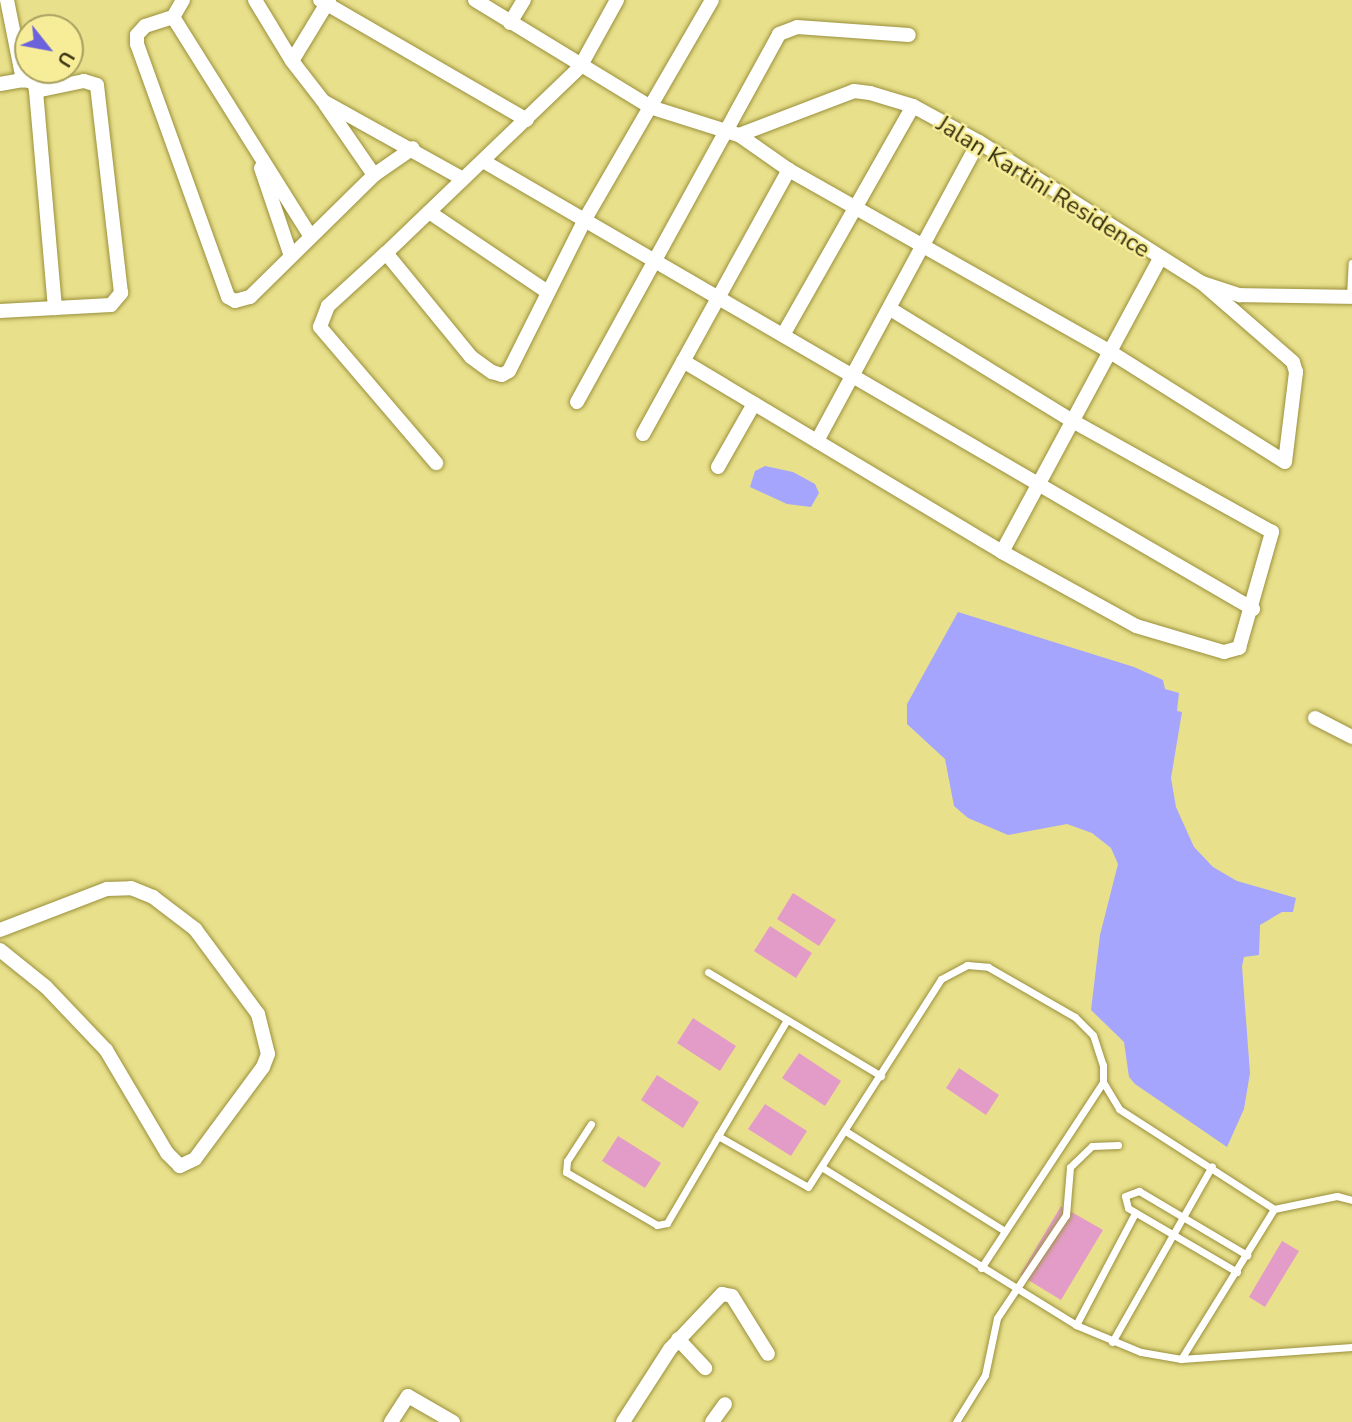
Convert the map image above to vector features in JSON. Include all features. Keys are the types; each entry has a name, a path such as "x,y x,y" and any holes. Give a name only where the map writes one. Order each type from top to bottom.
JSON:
{"street":[{"path":"7,0 14,35"},
{"path":"183,0 173,17 145,26 137,35 138,44 225,293 235,301 250,297 309,234 374,175 412,148"},
{"path":"255,0 292,61 374,175"},
{"path":"475,0 580,67 650,107 738,135 789,170 923,243 1112,353 1285,462 1296,372 1293,362 1202,283"},
{"path":"510,23 524,0"},
{"path":"436,463 320,327 328,306 386,254 580,67 617,0"},
{"path":"386,254 471,357 502,375 509,371 546,291 584,221 712,0"},
{"path":"292,61 325,1 527,120"},
{"path":"173,17 309,234"},
{"path":"577,402 652,258 779,34 787,29 909,35"},
{"path":"0,312 111,304 121,293 97,85 84,81 36,91"},
{"path":"34,84 55,308"},
{"name":"Jalan Kartini Residence","path":"738,135 854,91 913,106 979,142 1160,259 1202,283 1240,295 1351,297"},
{"path":"323,101 412,148 463,179"},
{"path":"783,335 913,106"},
{"path":"817,441 979,142"},
{"path":"254,147 290,253"},
{"path":"483,161 584,221 720,295 852,380 1253,609"},
{"path":"643,433 789,170"},
{"path":"429,212 546,291"},
{"path":"1002,552 1112,353 1160,259"},
{"path":"683,361 1002,552 1136,626 1223,652 1242,645 1272,531 1074,422 890,308"},
{"path":"718,467 754,404"},
{"path":"1315,718 1352,737"},
{"path":"0,930 107,889 131,888 153,897 195,929 258,1014 268,1054 263,1067 195,1159 180,1166 167,1153 106,1050 47,986 0,950"},
{"path":"623,1422 678,1339 727,1293 768,1354"},
{"path":"678,1339 705,1367"},
{"path":"391,1422 408,1396 453,1422"},
{"path":"712,1422 725,1404"}],"lane":[{"path":"1351,297 1352,263"},
{"path":"718,1136 802,1187 814,1183 941,979 967,965 988,967 1075,1017 1093,1035 1103,1065 1103,1082 1110,1099 1128,1115 1212,1166 1274,1209 1337,1196 1352,1200"},
{"path":"708,972 881,1076"},
{"path":"591,1124 567,1161 566,1172 662,1226 787,1020"},
{"path":"981,1268 1103,1082"},
{"path":"846,1132 1005,1231"},
{"path":"956,1422 985,1376 997,1318 1014,1288 1066,1215 1070,1167 1092,1146 1118,1145"},
{"path":"1112,1342 1212,1166"},
{"path":"823,1168 1014,1288 1076,1325 1112,1342 1181,1359 1352,1348"},
{"path":"1237,1272 1135,1213 1124,1203 1125,1196 1135,1189 1247,1255"},
{"path":"1181,1359 1274,1209"},
{"path":"1076,1325 1135,1213"}],"shaded area":[{"path":"793,893 836,920 819,946 777,919"},
{"path":"770,926 812,953 796,978 754,951"},
{"path":"693,1018 736,1046 720,1071 677,1043"},
{"path":"799,1053 841,1081 825,1106 782,1078"},
{"path":"959,1068 999,1095 986,1115 946,1088"},
{"path":"657,1075 699,1102 683,1128 641,1100"},
{"path":"765,1104 807,1131 791,1156 748,1129"},
{"path":"618,1136 661,1163 645,1188 602,1161"},
{"path":"1061,1206 1103,1230 1061,1300 1020,1275"},
{"path":"1282,1241 1299,1251 1265,1307 1249,1297"}],"water":[{"path":"765,466 793,472 815,484 819,493 811,507 787,504 750,487 755,471"},
{"path":"958,612 1134,667 1163,680 1165,689 1179,693 1177,711 1182,712 1171,778 1176,807 1194,847 1213,867 1237,881 1296,898 1293,912 1282,912 1260,925 1259,955 1244,957 1242,966 1250,1073 1244,1109 1227,1147 1135,1084 1129,1077 1124,1042 1091,1010 1100,935 1118,864 1111,848 1092,833 1067,824 1008,835 968,818 954,806 945,759 907,724 907,704"}]}
